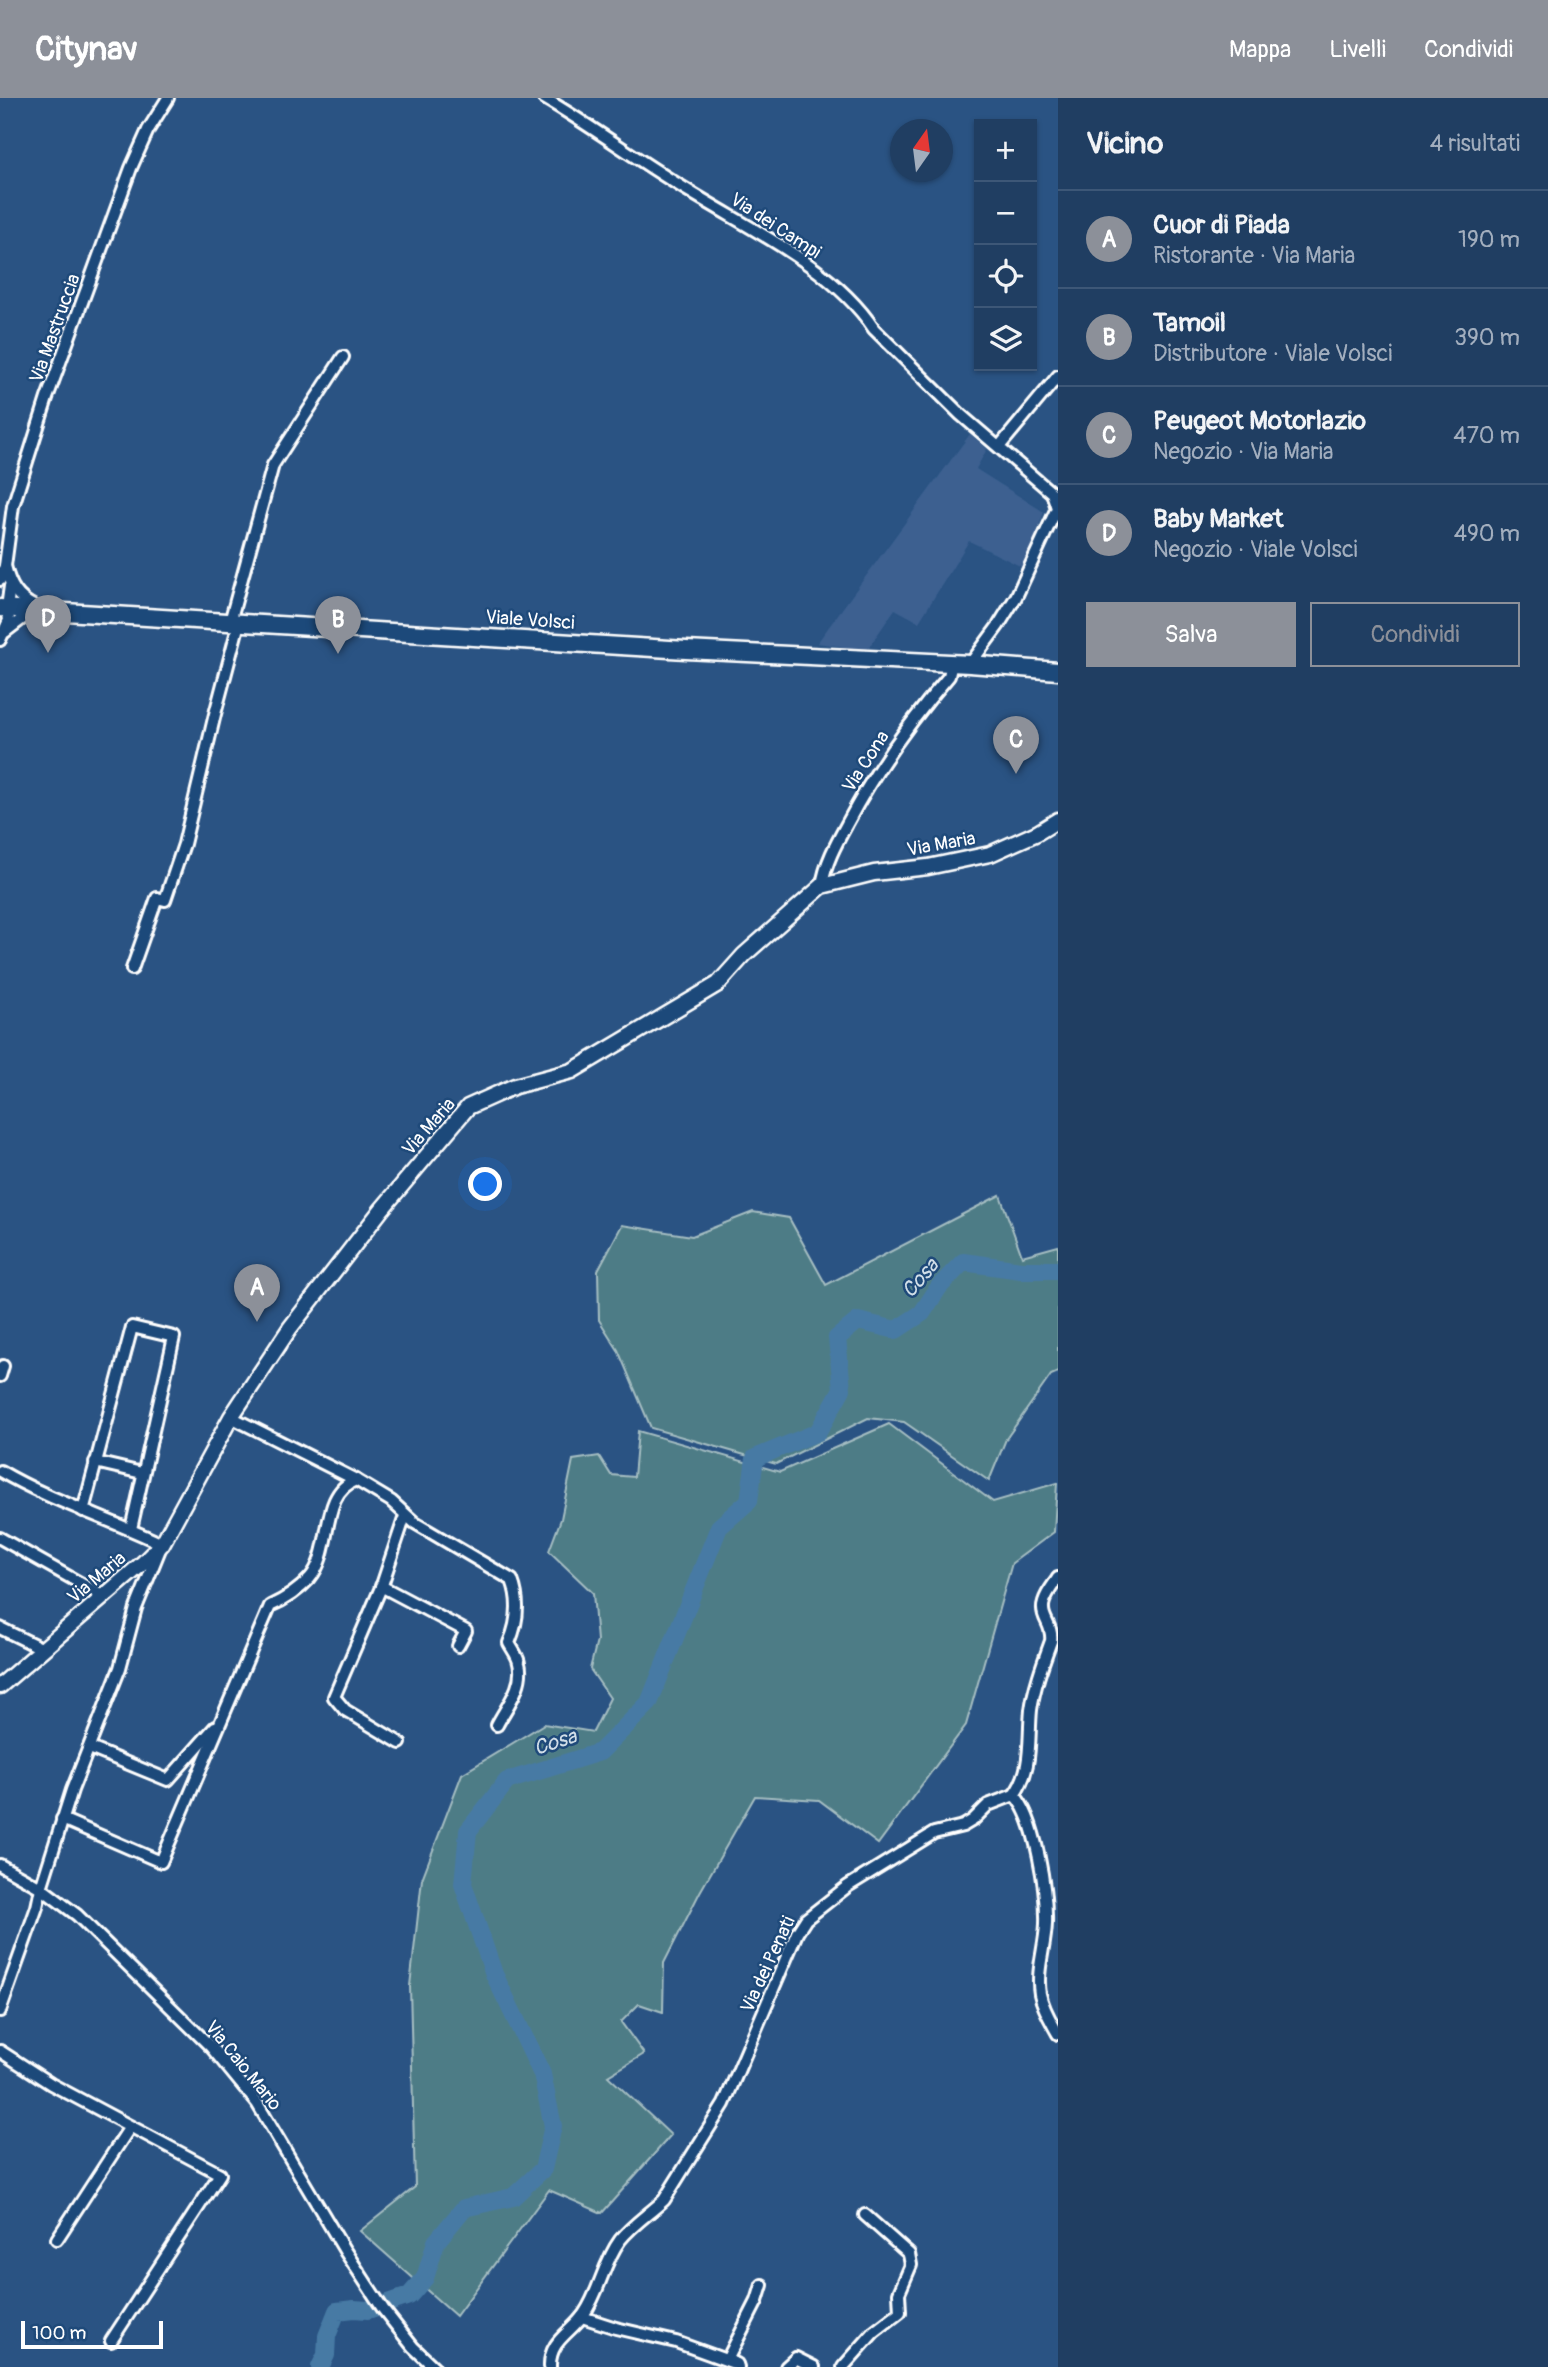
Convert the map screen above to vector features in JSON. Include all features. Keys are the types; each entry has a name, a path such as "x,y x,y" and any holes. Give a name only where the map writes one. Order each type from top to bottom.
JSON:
{"main road":[{"name":"Viale Volsci","path":"2,607 1058,671"}],"street":[{"name":"Via Mastruccia","path":"3,636 9,620 2,607 13,506 47,398 131,168 148,130 167,98"},
{"name":"Via dei Campi","path":"544,98 693,194 735,216 785,248 831,282 961,415 1055,494"},
{"path":"132,969 157,898 165,900 184,844 273,465 343,357"},
{"path":"999,447 1058,376"},
{"path":"970,664 1016,597 1057,508 1055,494"},
{"path":"3,582 25,602 42,610"},
{"path":"3,636 22,619 42,610"},
{"name":"Via Cona","path":"822,886 824,872 834,849 873,777 901,736 949,676 952,663"},
{"name":"Via Maria","path":"0,1686 162,1544 230,1417 317,1292 382,1209 468,1107 515,1086 572,1071 718,984 744,955 822,886 874,873 928,867 990,854 1037,833 1058,820"},
{"path":"83,1511 132,1327 174,1337 131,1529"},
{"path":"230,1417 356,1480 391,1501 405,1516 512,1580 517,1598 517,1613 516,1628 509,1643 519,1661 520,1675 516,1690 497,1725"},
{"path":"95,1462 142,1473"},
{"path":"0,1471 83,1511 162,1544 136,1608 120,1668 62,1819 37,1907 0,2011"},
{"path":"62,1819 161,1862 270,1606 282,1601 311,1577 325,1545 331,1507 346,1483 356,1480"},
{"path":"400,1743 345,1710 334,1697 381,1586 405,1516"},
{"path":"0,1538 103,1596"},
{"path":"1058,1578 1042,1610 1052,1633 1051,1642 1031,1710 1029,1760 1021,1786 1014,1795 1028,1819 1040,1868 1046,1926 1040,1975 1041,1995 1048,2017 1058,2034"},
{"path":"381,1586 466,1631 458,1646"},
{"path":"0,1628 43,1649"},
{"path":"90,1748 168,1780 222,1720"},
{"name":"Via dei Penati","path":"550,2367 556,2343 582,2317 618,2243 641,2217 664,2200 724,2104 796,1933 806,1919 848,1886 934,1833 963,1826 988,1805 1014,1795"},
{"name":"Via Caio Mario","path":"0,1865 41,1888 78,1915 211,2047 257,2103 360,2276 413,2347 434,2367"},
{"path":"0,2052 51,2084 219,2174 111,2341"},
{"path":"57,2239 130,2127"},
{"path":"843,2367 874,2332 900,2312 899,2293 911,2265 909,2254 865,2215"},
{"path":"582,2317 676,2343 738,2365 762,2285"},
{"path":"786,2367 796,2358 814,2367"}],"shaded area":[{"path":"970,434 987,449 976,469 1044,512 1024,568 969,541 919,622 895,609 867,650 817,643"}],"green space":[{"path":"1000,1195 1022,1256 1058,1246 1058,1372 1051,1375 1006,1439 989,1481 904,1422 868,1418 776,1464 651,1428 618,1350 599,1320 598,1270 622,1225 692,1236 753,1212 789,1218 826,1285"},
{"path":"889,1424 993,1502 1057,1483 1054,1532 1012,1563 966,1725 878,1844 819,1800 755,1796 700,1892 664,1963 663,2012 639,2004 621,2022 644,2054 608,2076 671,2135 602,2213 549,2190 456,2316 360,2231 415,2187 410,1986 422,1879 462,1774 544,1724 593,1732 610,1698 590,1669 597,1641 593,1593 549,1551 561,1519 573,1460 599,1456 611,1475 634,1477 638,1431 780,1472"}],"waterway":[{"name":"Cosa","path":"320,2367 326,2355 327,2336 337,2311 368,2310 409,2296 425,2278 436,2242 464,2208 513,2197 543,2169 553,2126 542,2074 494,1974 463,1884 468,1831 507,1781 600,1752 649,1703 719,1527 749,1501 755,1458 818,1432 842,1389 837,1338 858,1321 896,1330 922,1313 939,1287 963,1262 1021,1270 1058,1270"}],"place":[{"name":"Baby Market","path":"48,653"},
{"name":"Tamoil","path":"338,654"},
{"name":"Peugeot Motorlazio","path":"1016,774"},
{"name":"Cuor di Piada","path":"257,1322"}]}
